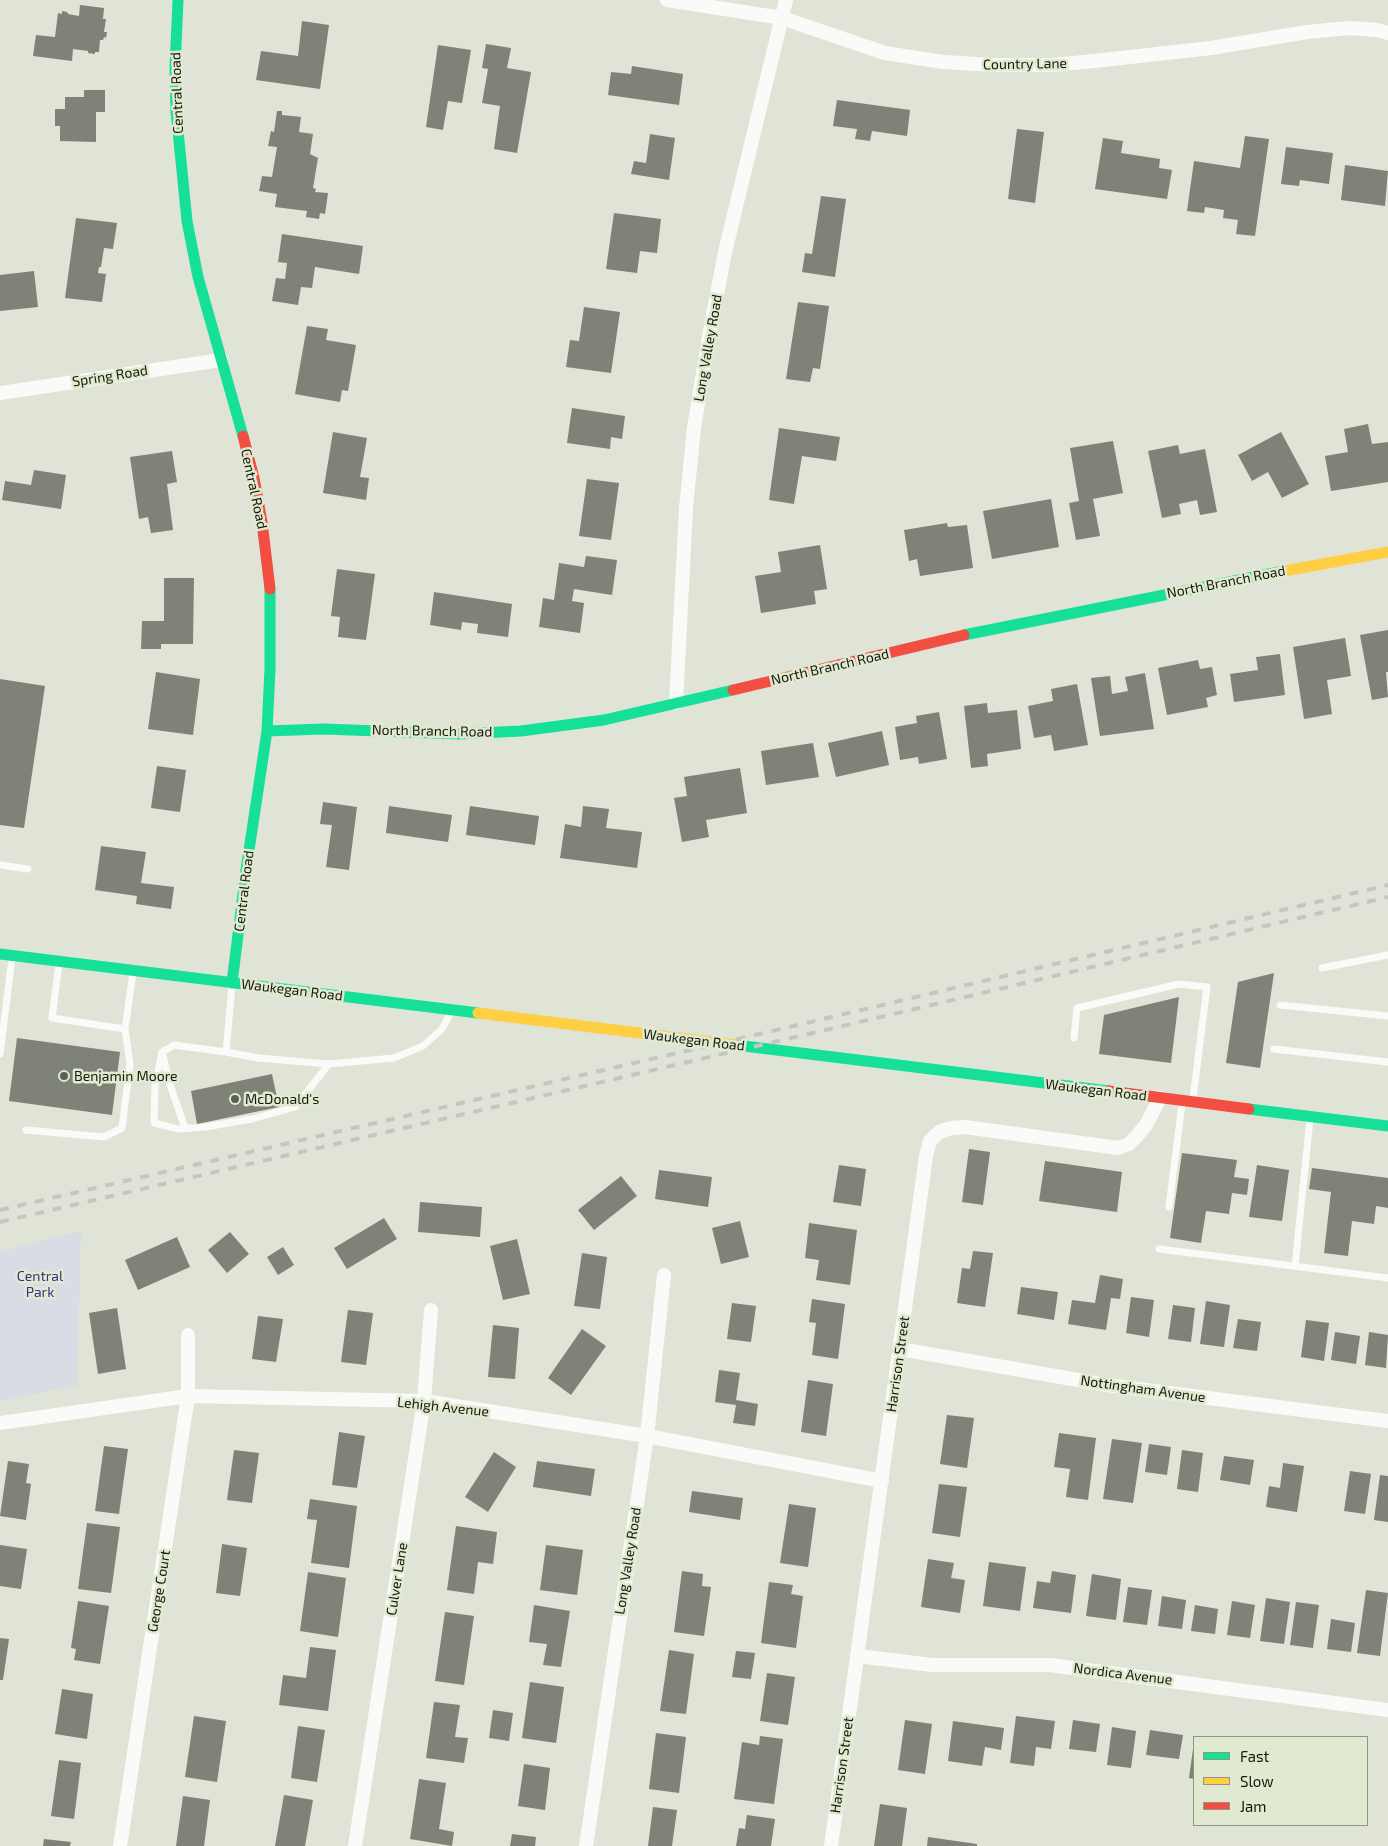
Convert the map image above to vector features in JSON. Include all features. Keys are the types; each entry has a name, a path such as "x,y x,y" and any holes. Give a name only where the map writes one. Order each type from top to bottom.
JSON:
{"street":[{"name":"Central Road","path":"178,0 175,68 176,111 187,221 198,277 254,478 270,582 270,668 267,731 246,870 232,983"},
{"name":"Country Lane","path":"667,0 782,18 885,53 943,62 994,65 1052,65 1094,61 1211,48 1307,32 1349,28 1378,30 1388,33"},
{"name":"Long Valley Road","path":"676,703 686,508 696,419 725,252 786,0"},
{"name":"Spring Road","path":"0,393 221,360"},
{"name":"North Branch Road","path":"267,731 324,729 459,734 521,731 604,720 981,631 1198,587 1388,552"},
{"name":"Waukegan Road","path":"0,954 1388,1126"},
{"name":"Harrison Street","path":"831,1846 926,1156 930,1142 939,1132 951,1128 965,1127 1118,1148 1129,1144 1136,1137 1146,1125 1160,1098"},
{"name":"Long Valley Road","path":"586,1846 647,1436 664,1275"},
{"name":"Culver Lane","path":"355,1846 424,1402 431,1310"},
{"name":"George Court","path":"120,1846 188,1396 188,1335"},
{"name":"Nottingham Avenue","path":"900,1348 1107,1385 1388,1421"},
{"name":"Lehigh Avenue","path":"0,1423 188,1396 424,1402 647,1436 882,1481"},
{"name":"Nordica Avenue","path":"857,1656 932,1664 1050,1665 1388,1710"}],"lane":[{"path":"0,865 28,869"},
{"path":"1322,968 1388,955"},
{"path":"0,1054 12,956"},
{"path":"60,961 52,1018 124,1029"},
{"path":"26,1130 104,1137 122,1128 130,1064 124,1029 134,970"},
{"path":"226,1052 232,983"},
{"path":"1074,1038 1076,1008 1179,984 1207,987 1169,1207"},
{"path":"1280,1005 1388,1016"},
{"path":"162,1052 174,1045 258,1058 329,1064 394,1058 423,1046 442,1029 452,1010"},
{"path":"1274,1049 1388,1062"},
{"path":"162,1052 156,1087 154,1123 178,1129 205,1127 252,1119 295,1107 329,1064"},
{"path":"162,1052 169,1082 185,1128"},
{"path":"1295,1266 1310,1116"},
{"path":"1159,1249 1388,1278"}],"green space":[{"name":"Central Park","path":"81,1231 77,1385 0,1401 0,1252"}],"building":[{"path":"80,5 104,8 103,19 106,19 104,32 107,32 106,38 104,37 103,40 100,40 99,52 95,52 95,54 73,49 72,61 33,56 36,35 55,37 58,13 62,14 62,11 79,16"},
{"path":"302,21 329,25 320,89 256,80 261,51 298,56"},
{"path":"486,44 511,48 507,68 531,72 517,153 494,149 500,106 482,103 488,69 482,68"},
{"path":"438,45 471,50 462,103 448,101 443,130 426,127"},
{"path":"632,66 683,74 679,105 608,95 611,72 631,74"},
{"path":"84,90 105,90 105,112 96,112 96,142 60,141 60,126 55,126 55,109 65,109 65,97 84,97"},
{"path":"837,100 910,110 907,136 872,131 870,141 855,139 857,129 833,126"},
{"path":"277,111 282,111 282,115 301,117 299,132 313,134 310,154 318,158 313,188 316,189 315,192 328,193 325,214 320,213 319,219 306,217 307,211 275,207 277,194 259,191 262,176 272,177 277,147 268,146 271,131 274,132"},
{"path":"1017,129 1044,132 1035,203 1008,199"},
{"path":"650,134 675,138 669,180 631,174 634,161 646,163"},
{"path":"1245,136 1269,139 1255,236 1236,234 1238,220 1223,218 1224,210 1205,207 1204,213 1187,211 1194,161 1240,168"},
{"path":"1103,138 1123,141 1121,153 1160,159 1159,168 1172,170 1167,199 1095,189"},
{"path":"1286,147 1333,153 1329,184 1300,180 1299,186 1281,184"},
{"path":"1345,165 1388,171 1385,206 1341,200"},
{"path":"821,196 846,199 835,277 802,272 805,253 812,254"},
{"path":"614,213 661,219 657,253 640,251 637,273 606,269"},
{"path":"76,218 117,223 113,249 104,248 101,267 99,267 98,273 106,274 102,302 65,298"},
{"path":"282,234 363,246 359,274 315,267 312,288 301,287 298,305 272,301 276,278 285,279 287,263 278,262"},
{"path":"34,271 38,307 0,311 0,275"},
{"path":"798,302 829,306 820,369 813,368 810,382 786,379"},
{"path":"584,307 620,312 611,373 566,367 570,340 579,341"},
{"path":"307,326 328,329 326,340 356,345 348,391 342,390 340,402 295,394"},
{"path":"572,408 625,416 622,439 611,437 610,449 567,443"},
{"path":"1368,424 1372,444 1388,442 1388,482 1331,491 1325,456 1348,452 1344,429"},
{"path":"779,428 840,437 836,461 802,456 794,504 769,500"},
{"path":"333,432 367,438 360,477 369,478 366,500 323,493"},
{"path":"1281,432 1309,484 1282,498 1268,472 1252,481 1238,455"},
{"path":"1113,441 1123,493 1093,499 1100,536 1076,540 1069,503 1079,501 1070,448"},
{"path":"1178,445 1180,454 1205,449 1217,512 1200,515 1197,500 1179,504 1181,514 1162,518 1148,451"},
{"path":"172,451 177,482 167,484 173,530 151,533 148,517 139,519 130,457"},
{"path":"34,470 66,475 61,509 2,500 5,481 31,485"},
{"path":"587,479 619,483 611,540 579,536"},
{"path":"1051,499 1059,547 992,559 983,511"},
{"path":"947,523 948,527 967,525 973,568 920,576 917,559 909,561 904,530"},
{"path":"820,545 827,589 814,591 816,604 761,613 755,576 781,572 778,552"},
{"path":"586,556 617,560 612,595 574,589 572,601 584,603 580,633 539,627 543,598 554,600 559,563 584,567"},
{"path":"337,569 375,574 366,640 338,637 340,617 331,616"},
{"path":"164,578 194,578 193,644 161,644 161,649 141,649 142,621 164,621"},
{"path":"434,592 512,604 508,637 477,633 478,624 462,622 461,630 430,625"},
{"path":"1388,630 1388,672 1386,672 1388,697 1372,700 1360,635"},
{"path":"1345,638 1351,676 1327,680 1332,714 1304,719 1293,647"},
{"path":"1280,654 1285,695 1234,702 1230,674 1258,670 1256,657"},
{"path":"1198,660 1200,669 1212,667 1217,695 1206,698 1208,707 1167,715 1158,668"},
{"path":"156,672 200,679 193,735 148,729"},
{"path":"1145,673 1154,729 1100,736 1091,678 1110,676 1112,694 1128,691 1125,677"},
{"path":"0,679 45,686 24,828 0,825"},
{"path":"1077,684 1088,745 1054,751 1051,735 1034,738 1028,706 1053,701 1051,689"},
{"path":"987,703 988,713 1017,710 1021,749 987,754 988,766 971,768 964,706"},
{"path":"939,712 947,759 919,764 918,757 900,760 895,727 917,723 916,716"},
{"path":"882,731 889,765 836,777 828,743"},
{"path":"813,743 819,777 766,785 761,751"},
{"path":"157,766 186,770 180,812 151,808"},
{"path":"740,768 747,813 706,820 709,837 682,842 674,798 687,796 684,777"},
{"path":"323,802 357,807 349,870 326,867 332,825 320,824"},
{"path":"389,806 452,815 448,842 386,833"},
{"path":"470,806 539,816 535,845 466,835"},
{"path":"583,806 609,809 606,828 642,832 637,868 560,858 565,824 581,827"},
{"path":"101,846 146,852 141,883 174,887 171,909 136,904 137,896 95,890"},
{"path":"1274,973 1260,1068 1226,1063 1238,982"},
{"path":"1179,997 1171,1063 1099,1054 1104,1015"},
{"name":"Benjamin Moore","path":"17,1038 120,1052 112,1115 9,1101"},
{"name":"McDonald's","path":"272,1074 279,1107 197,1124 191,1091"},
{"path":"969,1149 990,1152 983,1205 962,1202"},
{"path":"1182,1153 1237,1160 1234,1177 1249,1179 1247,1195 1232,1193 1229,1214 1206,1211 1201,1243 1170,1238"},
{"path":"1045,1161 1122,1172 1117,1212 1039,1201"},
{"path":"839,1165 866,1169 861,1206 833,1202"},
{"path":"1257,1165 1289,1170 1282,1221 1249,1217"},
{"path":"1312,1168 1388,1178 1388,1208 1376,1206 1374,1224 1352,1221 1348,1256 1324,1253 1331,1192 1309,1189"},
{"path":"659,1170 712,1177 708,1207 655,1199"},
{"path":"621,1176 637,1196 594,1230 578,1210"},
{"path":"420,1202 482,1207 480,1237 418,1232"},
{"path":"384,1218 397,1239 347,1269 334,1248"},
{"path":"740,1221 749,1257 721,1264 712,1228"},
{"path":"809,1223 857,1230 850,1285 816,1280 819,1260 805,1258"},
{"path":"230,1232 249,1254 227,1273 208,1250"},
{"path":"177,1237 190,1267 138,1290 125,1260"},
{"path":"517,1239 530,1294 503,1300 490,1246"},
{"path":"283,1247 294,1265 278,1275 267,1257"},
{"path":"973,1251 993,1253 985,1307 957,1303 962,1268 970,1269"},
{"path":"582,1253 607,1257 600,1309 574,1306"},
{"path":"1100,1275 1123,1279 1120,1299 1111,1298 1106,1330 1068,1324 1072,1300 1095,1303"},
{"path":"1021,1287 1058,1292 1054,1320 1017,1314"},
{"path":"1131,1297 1154,1300 1149,1337 1126,1333"},
{"path":"812,1299 845,1304 838,1359 812,1355 816,1323 809,1322"},
{"path":"1206,1301 1230,1305 1224,1347 1200,1344"},
{"path":"732,1303 756,1306 751,1342 727,1339"},
{"path":"1173,1305 1195,1308 1191,1342 1168,1339"},
{"path":"117,1308 126,1369 98,1374 89,1313"},
{"path":"348,1310 373,1313 366,1365 341,1362"},
{"path":"258,1316 283,1319 276,1362 252,1359"},
{"path":"1238,1319 1261,1322 1257,1351 1233,1348"},
{"path":"1306,1320 1329,1323 1324,1361 1301,1357"},
{"path":"493,1325 519,1328 515,1379 488,1377"},
{"path":"582,1329 606,1346 571,1395 548,1378"},
{"path":"1335,1332 1360,1336 1356,1364 1331,1360"},
{"path":"1369,1332 1388,1335 1386,1368 1365,1365"},
{"path":"719,1370 740,1373 736,1400 758,1404 755,1426 733,1423 736,1405 715,1402"},
{"path":"808,1380 833,1384 826,1436 801,1432"},
{"path":"947,1415 974,1418 967,1468 940,1464"},
{"path":"339,1432 365,1436 357,1488 332,1485"},
{"path":"1059,1433 1096,1438 1088,1500 1066,1497 1070,1469 1054,1467"},
{"path":"1112,1439 1142,1443 1133,1503 1103,1499"},
{"path":"1149,1444 1171,1447 1167,1475 1145,1472"},
{"path":"104,1446 128,1449 119,1514 95,1511"},
{"path":"234,1450 259,1453 252,1503 227,1500"},
{"path":"1182,1450 1203,1453 1198,1492 1177,1489"},
{"path":"494,1452 516,1467 488,1512 465,1497"},
{"path":"1224,1456 1254,1460 1250,1485 1220,1480"},
{"path":"8,1461 29,1464 26,1483 31,1484 26,1520 0,1516"},
{"path":"537,1461 595,1469 591,1496 533,1487"},
{"path":"1283,1463 1304,1466 1297,1512 1266,1507 1269,1486 1280,1488"},
{"path":"1350,1471 1371,1474 1365,1514 1344,1511"},
{"path":"1380,1475 1388,1476 1388,1522 1374,1520"},
{"path":"939,1484 967,1487 960,1537 932,1533"},
{"path":"692,1491 743,1498 740,1520 689,1512"},
{"path":"310,1499 357,1506 349,1568 311,1563 317,1520 307,1519"},
{"path":"789,1504 816,1508 808,1567 780,1563"},
{"path":"87,1523 120,1527 111,1593 78,1589"},
{"path":"456,1526 497,1532 493,1564 478,1562 474,1594 447,1590"},
{"path":"222,1544 247,1548 240,1596 216,1593"},
{"path":"0,1545 27,1549 21,1589 0,1586"},
{"path":"546,1545 583,1550 577,1595 540,1590"},
{"path":"928,1559 954,1563 951,1578 965,1580 960,1613 921,1607"},
{"path":"989,1562 1026,1567 1020,1611 983,1606"},
{"path":"682,1571 703,1574 702,1586 711,1587 704,1636 674,1632"},
{"path":"1052,1571 1076,1575 1071,1613 1033,1608 1037,1581 1050,1583"},
{"path":"308,1572 346,1578 338,1637 300,1631"},
{"path":"1092,1574 1121,1579 1116,1620 1086,1616"},
{"path":"769,1582 793,1585 791,1594 803,1596 796,1648 761,1643"},
{"path":"1128,1587 1152,1590 1147,1625 1123,1622"},
{"path":"1366,1590 1388,1593 1380,1656 1357,1653"},
{"path":"1162,1596 1186,1600 1182,1629 1158,1626"},
{"path":"1266,1598 1290,1602 1284,1644 1260,1641"},
{"path":"78,1601 109,1606 100,1664 74,1660 76,1649 71,1648"},
{"path":"1232,1601 1255,1605 1250,1638 1227,1635"},
{"path":"1296,1602 1319,1605 1313,1648 1290,1645"},
{"path":"534,1605 570,1611 561,1667 543,1665 547,1644 529,1642"},
{"path":"1195,1605 1218,1609 1215,1634 1191,1631"},
{"path":"445,1612 474,1616 464,1685 435,1681"},
{"path":"1331,1619 1355,1623 1351,1652 1327,1649"},
{"path":"0,1638 9,1639 3,1680 0,1680"},
{"path":"310,1647 336,1650 328,1711 279,1705 283,1675 306,1678"},
{"path":"669,1650 694,1654 686,1714 660,1711"},
{"path":"736,1651 755,1653 751,1679 732,1677"},
{"path":"767,1673 795,1677 788,1725 760,1721"},
{"path":"530,1682 564,1687 556,1743 522,1738"},
{"path":"62,1689 93,1694 87,1739 55,1734"},
{"path":"434,1702 460,1705 455,1737 468,1738 464,1763 426,1758"},
{"path":"493,1710 513,1713 509,1741 489,1738"},
{"path":"194,1716 226,1721 217,1782 185,1777"},
{"path":"1016,1716 1055,1721 1051,1749 1036,1747 1034,1766 1010,1763"},
{"path":"905,1720 932,1724 925,1774 898,1770"},
{"path":"1073,1720 1100,1724 1096,1752 1069,1749"},
{"path":"953,1721 1004,1728 1001,1750 985,1747 982,1766 948,1761"},
{"path":"298,1726 325,1730 317,1782 291,1778"},
{"path":"1112,1727 1136,1731 1131,1768 1107,1765"},
{"path":"1150,1730 1183,1735 1179,1759 1146,1755"},
{"path":"656,1733 686,1737 679,1793 649,1789"},
{"path":"760,1736 783,1739 774,1804 734,1799 742,1742 759,1745"},
{"path":"1193,1749 1193,1779 1189,1778"},
{"path":"59,1760 81,1763 74,1819 51,1816"},
{"path":"524,1764 550,1768 545,1810 518,1806"},
{"path":"419,1779 446,1783 439,1829 454,1832 452,1846 410,1839"},
{"path":"284,1795 313,1800 305,1846 275,1846"},
{"path":"183,1796 210,1800 204,1846 176,1846"},
{"path":"880,1804 907,1808 902,1846 874,1846"},
{"path":"653,1807 677,1810 672,1846 648,1846"},
{"path":"747,1815 775,1819 771,1846 736,1846 739,1828 745,1829"},
{"path":"512,1834 536,1837 535,1846 510,1846"},
{"path":"928,1837 977,1844 977,1846 927,1846"},
{"path":"44,1839 71,1842 70,1846 43,1846"}],"railway":[{"path":"0,1210 798,1025 1388,885"},
{"path":"0,1222 1388,897"}],"traffic: fast":[{"path":"178,0 175,68 176,111 187,221 198,277 243,436"},
{"path":"964,635 1279,572"},
{"path":"232,983 246,870 267,731 270,669 270,589"},
{"path":"267,731 324,729 459,734 521,731 604,720 733,690"},
{"path":"0,954 478,1013"},
{"path":"736,1045 1109,1091"},
{"path":"1249,1109 1388,1126"}],"traffic: slow":[{"path":"1279,572 1388,552"},
{"path":"478,1013 736,1045"}],"traffic: jam":[{"path":"243,436 254,478 262,522 270,589"},
{"path":"733,690 964,635"},
{"path":"1109,1091 1249,1109"}],"place":[{"name":"Benjamin Moore","path":"64,1076"},
{"name":"McDonald's","path":"235,1099"}]}
